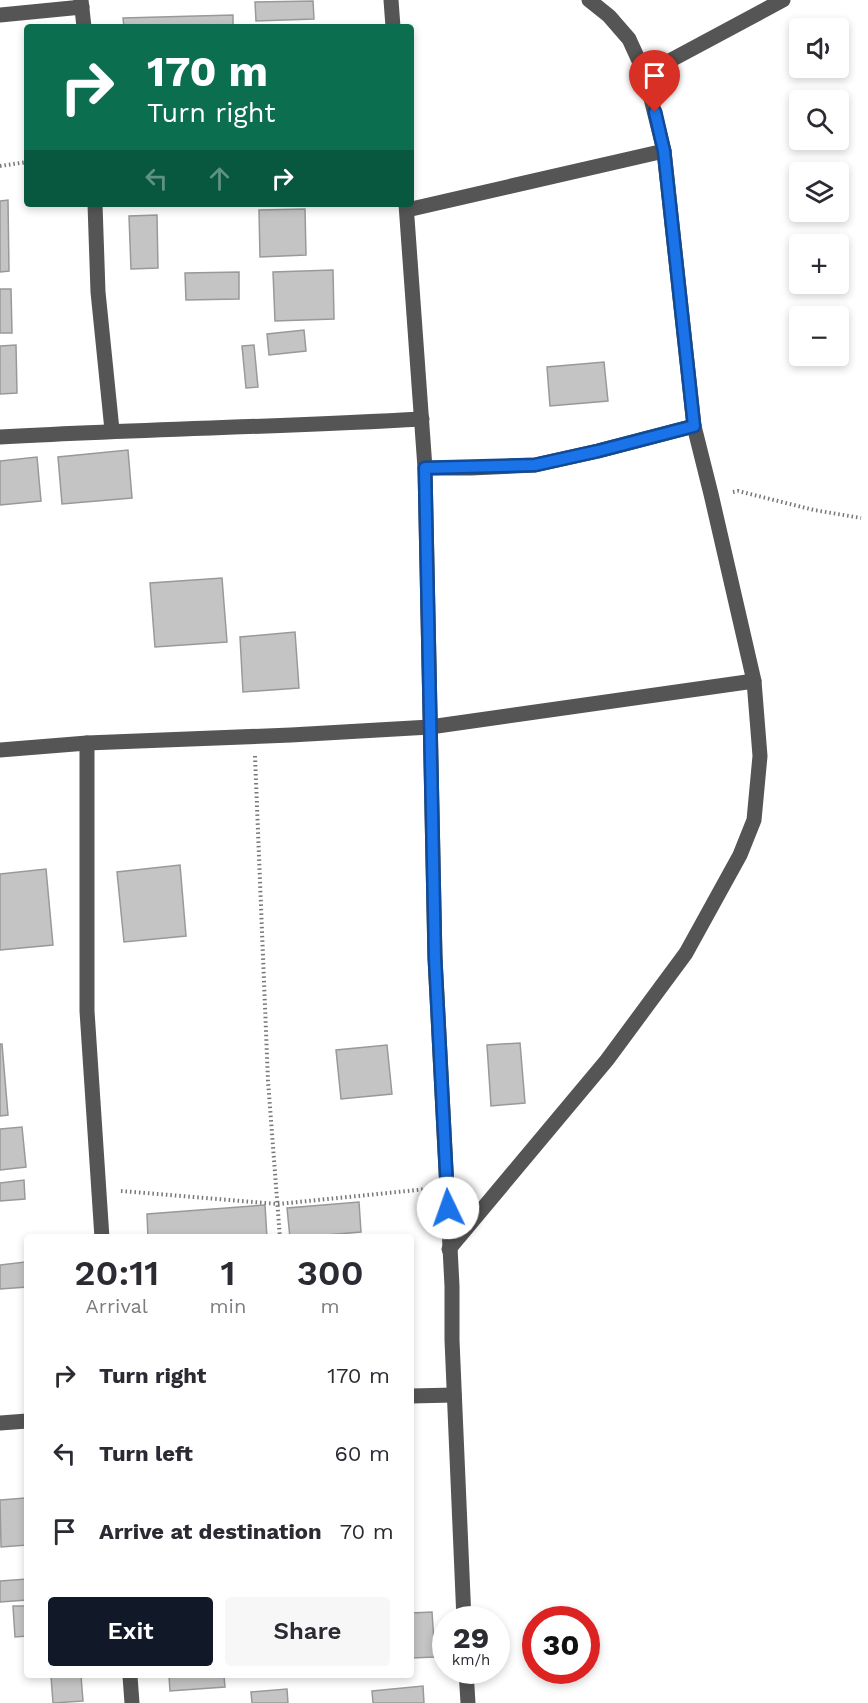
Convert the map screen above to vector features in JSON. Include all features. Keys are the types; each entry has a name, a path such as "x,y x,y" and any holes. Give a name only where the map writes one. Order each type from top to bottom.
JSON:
{"street":[{"path":"391,0 393,24"},
{"path":"449,1249 608,1060 686,953 740,855 754,820 760,756 754,681 694,426 664,151 645,74 629,39 609,16 589,0"},
{"path":"645,74 783,0"},
{"path":"0,15 81,4 84,24"},
{"path":"414,205 664,151"},
{"path":"95,207 98,292 112,430"},
{"path":"406,207 425,468 435,958 449,1249 453,1286 452,1340 463,1606"},
{"path":"0,437 112,430 288,426 422,419"},
{"path":"425,468 535,465 694,426"},
{"path":"0,750 87,743 255,737 430,727 754,681"},
{"path":"87,743 87,1011 102,1234"},
{"path":"414,1396 454,1395"},
{"path":"0,1423 24,1421"},
{"path":"130,1678 132,1703"},
{"path":"467,1684 468,1703"}],"path":[{"path":"0,166 24,162"},
{"path":"711,494 738,491 814,510 861,518"},
{"path":"255,737 268,1081 280,1234"},
{"path":"99,1189 278,1204 447,1187"}],"building":[{"path":"313,1 314,19 256,21 255,2"},
{"path":"233,15 233,24 124,24 123,18"},
{"path":"8,200 9,271 0,272 0,201"},
{"path":"305,209 306,255 260,257 259,210"},
{"path":"157,215 158,268 131,269 129,216"},
{"path":"333,270 334,319 275,321 273,272"},
{"path":"239,272 239,299 186,300 185,273"},
{"path":"0,289 11,289 12,333 0,333"},
{"path":"304,330 306,351 269,355 267,334"},
{"path":"16,345 17,393 0,394 0,346"},
{"path":"254,345 258,387 246,388 242,346"},
{"path":"604,362 608,401 550,406 547,367"},
{"path":"128,450 132,498 62,504 58,457"},
{"path":"37,457 41,501 0,505 0,461"},
{"path":"222,578 227,642 155,647 150,583"},
{"path":"295,632 299,688 243,692 240,637"},
{"path":"180,865 186,936 124,942 117,872"},
{"path":"46,869 53,945 0,950 0,874"},
{"path":"520,1043 525,1103 491,1106 487,1045"},
{"path":"0,1044 2,1044 8,1115 0,1116"},
{"path":"387,1045 392,1094 341,1099 336,1050"},
{"path":"22,1127 26,1167 0,1170 0,1129"},
{"path":"24,1180 25,1199 0,1201 0,1183"},
{"path":"359,1202 361,1232 290,1234 287,1208"},
{"path":"265,1205 267,1234 148,1234 147,1214"},
{"path":"24,1262 24,1287 0,1289 0,1265"},
{"path":"24,1498 24,1545 1,1547 0,1500"},
{"path":"24,1579 24,1600 0,1602 0,1581"},
{"path":"13,1606 24,1606 24,1636 15,1637"},
{"path":"432,1612 432,1657 414,1658 414,1613"},
{"path":"51,1678 81,1678 83,1701 53,1703"},
{"path":"169,1678 224,1678 225,1687 170,1691"},
{"path":"423,1686 424,1703 373,1703 372,1691"},
{"path":"287,1689 288,1703 252,1703 251,1692"}],"route":[{"path":"448,1208 435,958 425,468 535,465 694,426 664,151 655,112"}]}
